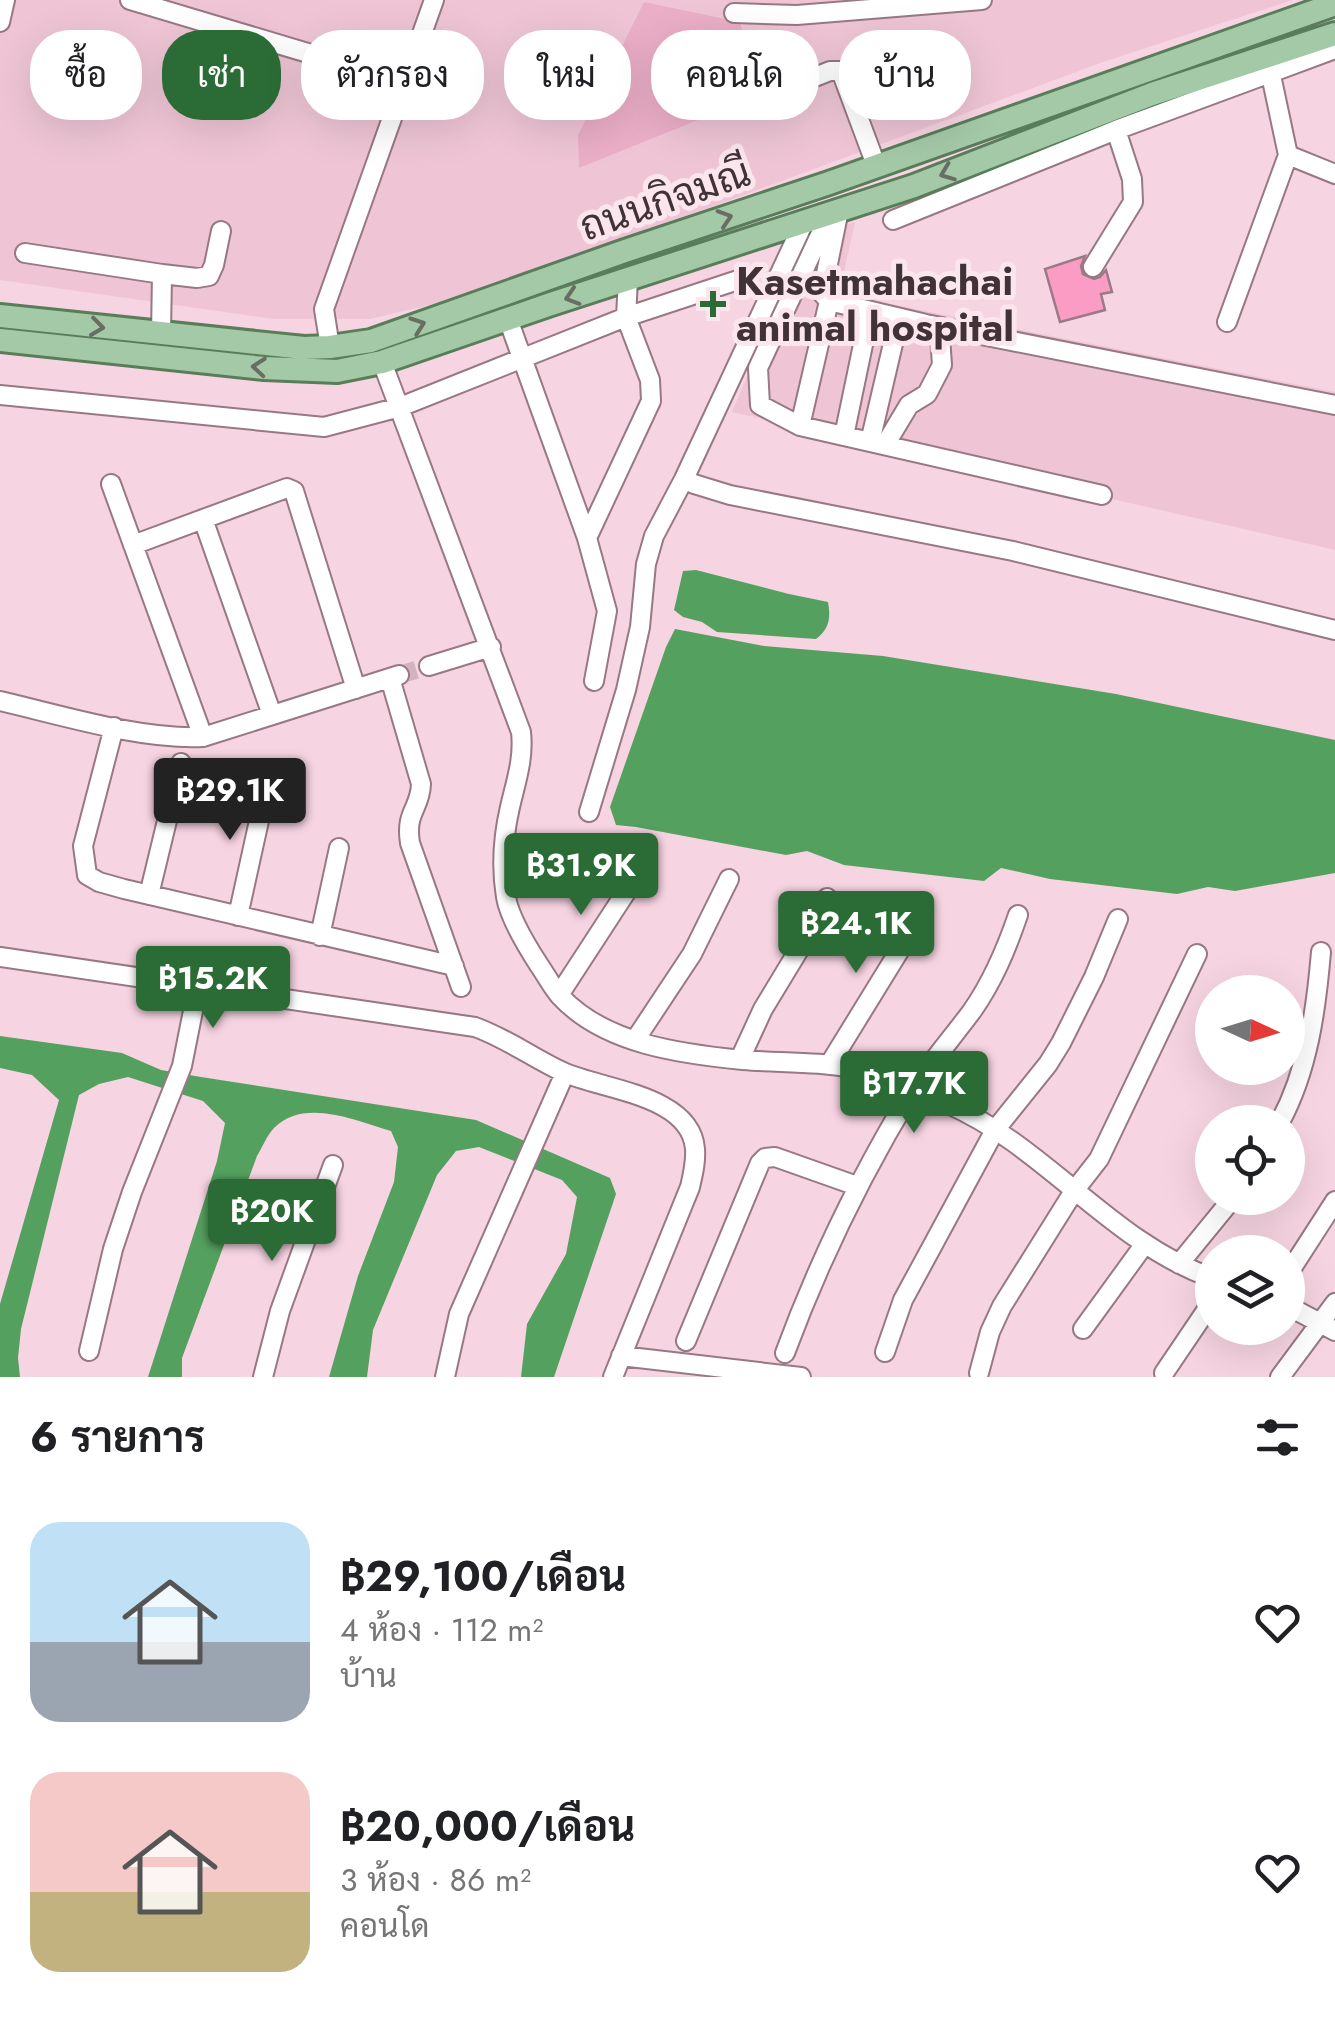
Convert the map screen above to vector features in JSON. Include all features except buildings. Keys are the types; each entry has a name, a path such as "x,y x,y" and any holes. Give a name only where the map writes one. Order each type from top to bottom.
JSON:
{"main road":[{"name":"ถนนกิจมณี","path":"0,316 304,348 371,341 1335,4"},
{"name":"ถนนกิจมณี","path":"0,340 264,368 337,371 382,362 628,279 825,223 1152,94 1269,64 1335,34"},
{"path":"986,126 996,154"}],"street":[{"path":"0,22 5,0"},
{"path":"132,0 301,51"},
{"path":"424,30 434,0"},
{"path":"734,13 797,16 982,0"},
{"path":"893,220 1269,64 1335,50"},
{"path":"1226,322 1288,155 1269,64"},
{"path":"819,75 841,71 876,165"},
{"path":"330,347 324,310 392,120"},
{"path":"1093,267 1133,202 1132,179 1116,130"},
{"path":"1288,155 1335,174"},
{"path":"825,223 822,293 830,301 926,324 1335,405"},
{"path":"825,223 758,368 760,406 800,426 1102,495"},
{"path":"588,812 626,690 654,536 825,223"},
{"path":"26,253 197,278 209,276 221,231"},
{"path":"161,334 162,274"},
{"path":"587,538 651,401 650,380 626,317 628,279"},
{"path":"0,394 324,427 400,407 626,317 738,280"},
{"path":"800,426 830,301"},
{"path":"844,436 870,311"},
{"path":"877,444 899,318"},
{"path":"508,319 587,538 607,610 594,681"},
{"path":"877,444 909,404 927,394 942,365 940,336 926,324"},
{"path":"382,362 521,732 523,750 504,838 506,901 532,955 559,995 609,1031 635,1040 740,1059 857,1069 914,1089 995,1130 1144,1244 1195,1271"},
{"path":"684,479 730,496 1013,552 1335,630"},
{"path":"111,484 203,737"},
{"path":"133,545 287,488 294,491 356,689"},
{"path":"202,520 272,715"},
{"path":"429,666 491,647"},
{"path":"0,701 114,727 187,738 203,737 394,677 421,784 421,794 407,827 410,843 461,986"},
{"path":"114,727 83,846 86,874 99,882 149,895 454,966"},
{"path":"149,895 181,763"},
{"path":"238,916 268,780"},
{"path":"320,936 339,848"},
{"path":"559,995 642,861"},
{"path":"635,1040 692,954 730,879"},
{"path":"740,1059 763,1009 827,898"},
{"path":"829,1065 901,948 920,906"},
{"path":"785,1353 820,1262 857,1186 914,1089 990,982 1018,915"},
{"path":"885,1352 904,1300 995,1130 1062,1042 1118,919"},
{"path":"1288,1105 1306,1058 1318,994 1320,952"},
{"path":"978,1373 1002,1306 1110,1140 1197,954"},
{"path":"0,957 474,1026 565,1073 666,1107 690,1130 695,1164 690,1187 614,1377"},
{"path":"90,1351 113,1249 182,1066 198,986"},
{"path":"445,1377 459,1314 565,1073"},
{"path":"686,1341 765,1158 857,1186"},
{"path":"263,1377 280,1311 333,1165"},
{"path":"1305,1248 1335,1202"},
{"path":"1179,1264 1219,1215"},
{"path":"1082,1329 1144,1244"},
{"path":"1280,1377 1327,1327 1335,1303"},
{"path":"1164,1373 1195,1327"},
{"path":"622,1356 801,1377"}],"shaded area":[{"path":"0,0 1293,0 1103,62 971,111 971,30 839,30 839,120 946,120 476,294 370,319 274,319 0,280"},
{"path":"644,2 740,22 742,30 651,30 651,120 698,120 579,168 578,135 585,120 631,120 630,30"},
{"path":"855,222 839,294 1335,392 1335,550 732,412 805,237"},
{"path":"696,570 828,602 826,627 816,639 717,632 674,610 683,571"},
{"path":"675,629 764,646 883,656 1116,694 1335,740 1335,873 1235,891 1208,887 1177,894 1050,879 1001,868 984,881 844,865 807,851 786,855 616,825 610,807"},
{"path":"0,1036 122,1053 161,1070 476,1120 610,1178 616,1194 554,1377 521,1377 527,1324 566,1254 577,1197 562,1180 479,1147 456,1151 437,1175 373,1330 367,1377 329,1377 358,1276 394,1182 398,1147 391,1131 347,1117 315,1113 286,1119 271,1131 257,1156 182,1358 182,1377 148,1377 217,1161 225,1123 203,1101 128,1077 99,1084 79,1095 21,1329 20,1377 0,1377 0,1304 59,1100 32,1075 0,1068"}],"tunnel":[{"path":"399,675 429,666"}],"place":[{"name":"Kasetmahachai animal hospital","path":"713,304"}]}
